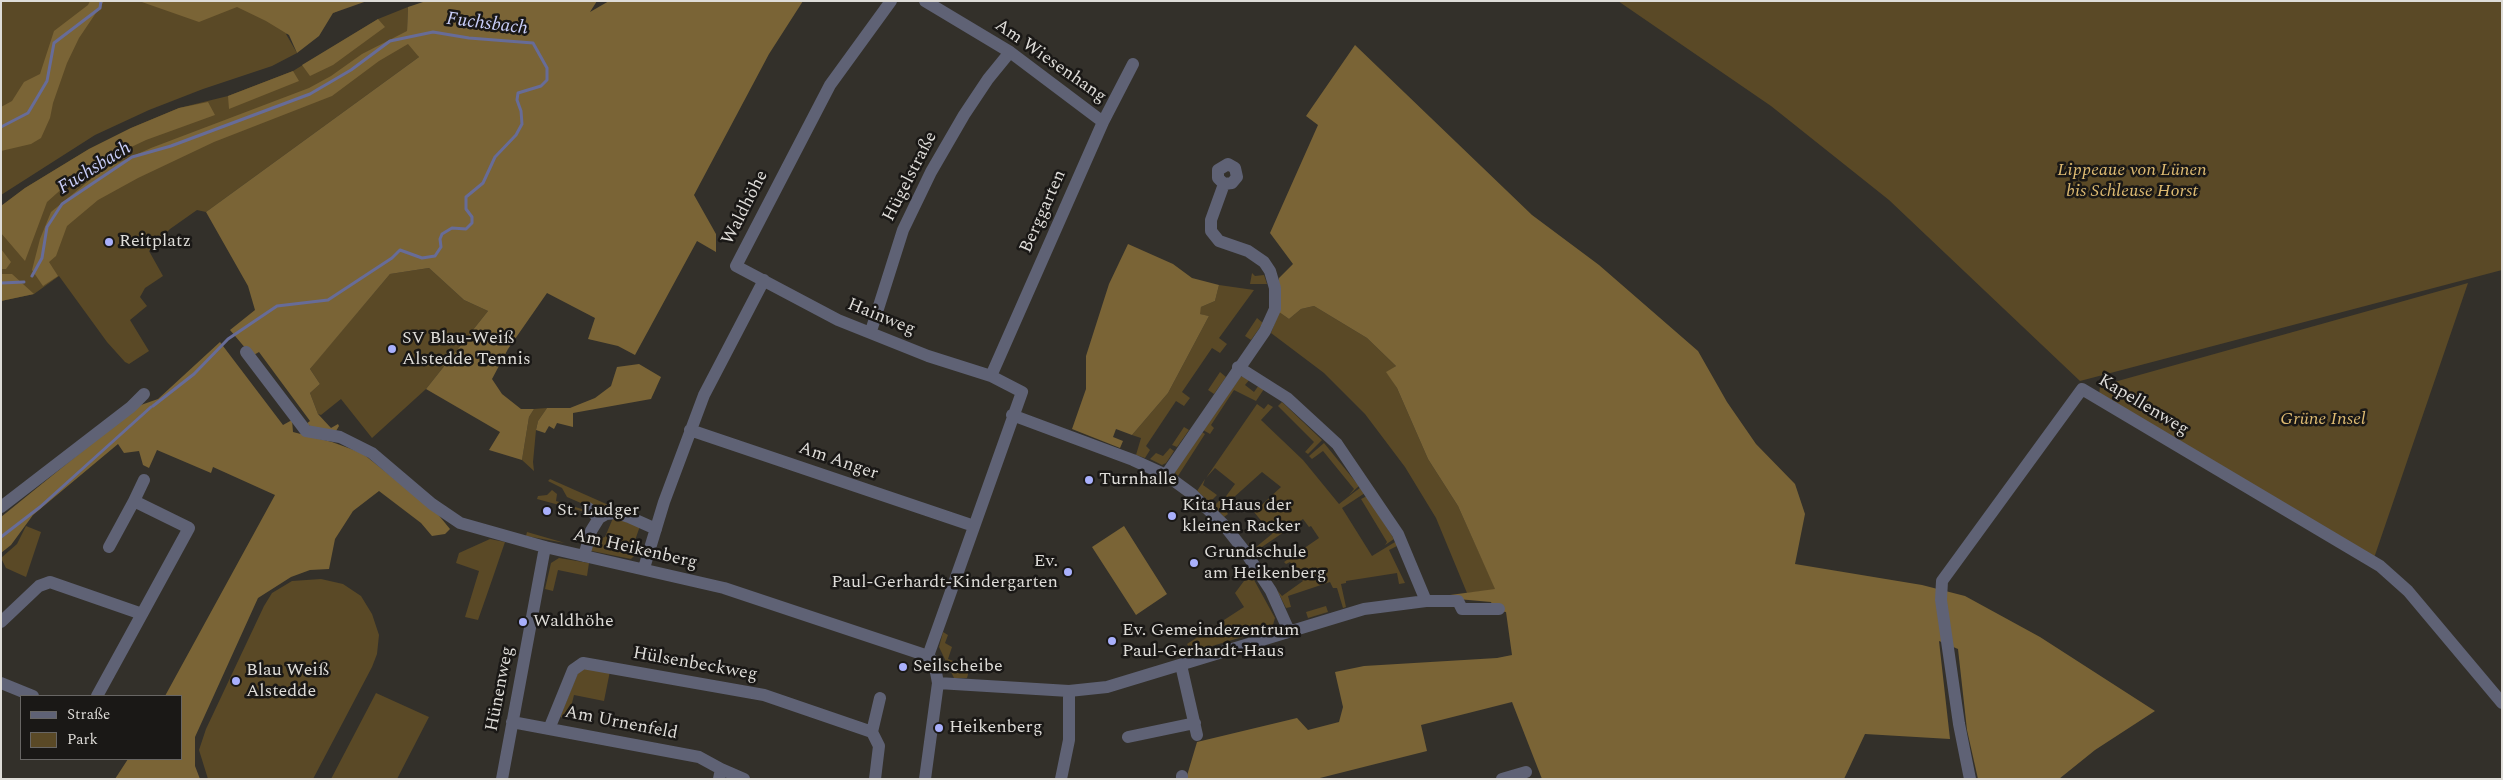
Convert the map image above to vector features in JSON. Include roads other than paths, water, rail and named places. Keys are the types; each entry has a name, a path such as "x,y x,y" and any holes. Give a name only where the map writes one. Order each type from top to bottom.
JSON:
{"street":[{"name":"Waldhöhe","path":"764,280 736,266 830,85 891,1"},
{"name":"Am Wiesenhang","path":"925,1 1010,52 1103,122"},
{"name":"Hügelstraße","path":"871,331 903,230 931,172 964,115 1010,52"},
{"name":"Berggarten","path":"991,376 1103,122 1133,64"},
{"path":"1166,476 1238,367 1265,331 1274,309 1275,288 1270,271 1264,262 1248,250 1218,241 1211,231 1211,220 1224,184"},
{"name":"Hainweg","path":"764,280 838,320 871,331 928,356 991,376 1022,392 1012,415"},
{"path":"644,568 690,430 712,378 764,280"},
{"name":"Am Heikenberg","path":"246,352 306,431 340,437 372,453 432,504 460,522 546,548 644,568 724,588 928,656"},
{"path":"1238,367 1287,398 1337,444 1370,490 1398,534 1426,601"},
{"name":"Kapellenweg","path":"1970,779 1959,724 1941,600 1942,581 2082,389 2380,566 2408,591 2502,703"},
{"path":"1,507 130,407 144,394"},
{"path":"925,779 938,683 934,662 928,656 1012,415 1133,460 1166,476 1202,504 1246,553 1271,591 1289,631"},
{"name":"Am Anger","path":"690,430 974,526"},
{"path":"109,547 144,480"},
{"path":"99,695 189,528 134,501"},
{"path":"588,508 599,518"},
{"path":"584,556 583,539 599,518 606,514 617,514 656,529"},
{"name":"Hünenweg","path":"502,779 546,548"},
{"path":"1,622 39,586 50,582 142,614"},
{"path":"938,683 1069,691 1107,687 1359,610 1426,601 1458,601 1462,609 1499,609"},
{"name":"Hülsenbeckweg","path":"549,729 573,670 583,663 764,695 872,732"},
{"path":"1128,737 1196,729 1181,665"},
{"path":"1,683 31,695"},
{"path":"1061,779 1069,740 1069,691"},
{"path":"875,779 879,746 872,732 880,698"},
{"name":"Am Urnenfeld","path":"512,722 699,757 720,774 744,779"},
{"path":"1502,779 1526,772"}],"waterway":[{"name":"Fuchsbach","path":"1,127 28,113 47,81 54,43 100,8 101,1"},
{"name":"Fuchsbach","path":"32,276 42,258 47,227 62,204 132,157 171,146 310,94 351,70 390,41 433,32 469,38 533,43 547,68 547,80 541,86 518,93 517,100 521,111 522,124 516,135 495,157 483,183 466,197 466,209 472,217 472,223 466,229 452,228 442,234 440,239 441,247 435,256 422,258 400,250 392,258 328,300 277,306 228,339 194,374 153,406"},
{"name":"Fuchsbach","path":"1,283 24,282"},
{"name":"Fuchsbach","path":"1,537 40,507 151,407"}],"place":[{"name":"Reitplatz","path":"109,242"},
{"name":"SV Blau-Weiß Alstedde Tennis","path":"392,349"},
{"name":"Turnhalle","path":"1089,480"},
{"name":"St. Ludger","path":"547,511"},
{"name":"Kita Haus der kleinen Racker","path":"1172,516"},
{"name":"Grundschule am Heikenberg","path":"1194,563"},
{"name":"Ev. Paul-Gerhardt-Kindergarten","path":"1068,572"},
{"name":"Waldhöhe","path":"523,622"},
{"name":"Ev. Gemeindezentrum Paul-Gerhardt-Haus","path":"1112,641"},
{"name":"Seilscheibe","path":"903,667"},
{"name":"Blau Weiß Alstedde","path":"236,681"},
{"name":"Heikenberg","path":"939,728"}],"park label":[{"name":"Lippeaue von Lünen bis Schleuse Horst","path":"2132,181"},
{"name":"Grüne Insel","path":"2323,420"}]}
